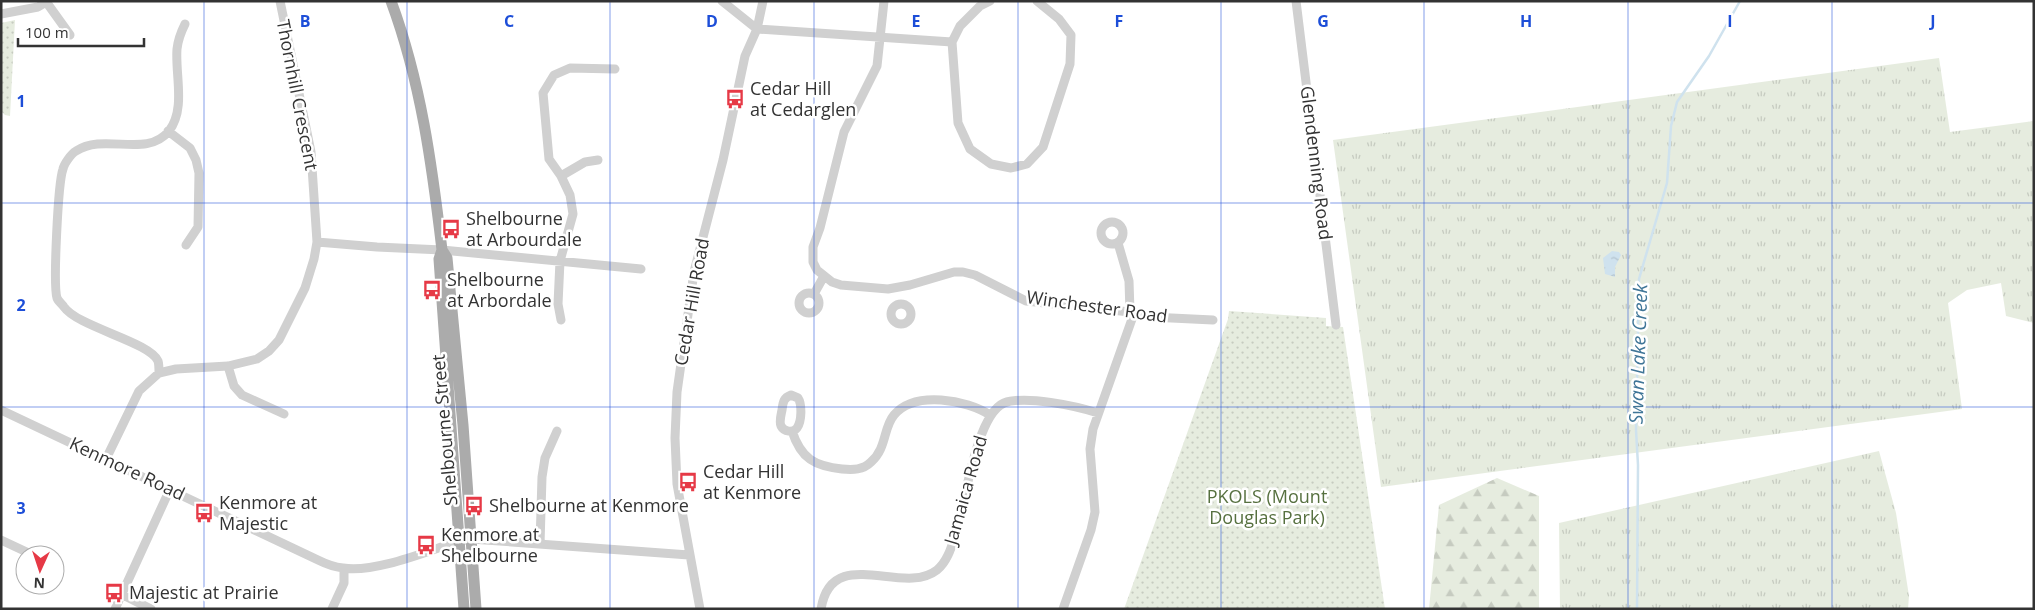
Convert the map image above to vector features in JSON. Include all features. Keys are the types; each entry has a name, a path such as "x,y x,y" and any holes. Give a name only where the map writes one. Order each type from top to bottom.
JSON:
{"main road":[{"name":"Shelbourne Street","path":"391,1 412,63 420,96 433,176 442,250 447,258 476,609"},
{"name":"Shelbourne Street","path":"442,250 439,259 464,609"}],"street":[{"name":"Thornhill Crescent","path":"159,373 176,369 228,366 256,359 269,351 279,340 305,288 314,259 316,242 311,152 280,1"},
{"path":"722,1 757,29 952,42"},
{"name":"Cedar Hill Road","path":"700,609 677,484 675,438 679,374 694,272 723,160 745,56 757,29 763,1"},
{"path":"814,294 824,276 817,270 813,262 813,247 820,228 844,132 877,66 884,1"},
{"path":"990,1 980,6 960,26 952,42 958,123 970,149 992,164 1011,168 1028,164 1043,147 1070,64 1071,35 1060,18 1037,1"},
{"name":"Glendenning Road","path":"1296,1 1336,325"},
{"path":"1,14 47,2 70,35"},
{"path":"106,459 139,391 159,373 158,360 147,352 79,318 66,310 57,298 55,280 60,187 63,167 74,152 91,144 137,145 149,143 159,140 168,131 175,120 177,110 177,50 179,37 185,24"},
{"path":"561,320 558,304 560,261 573,214 570,195 561,176 549,159 543,93 554,75 570,68 615,70"},
{"path":"168,131 190,148 196,160 199,173 198,227 186,245"},
{"path":"561,176 585,162 598,160"},
{"path":"316,242 442,250 641,269"},
{"path":"1063,609 1091,530 1095,512 1090,449 1098,413 1132,320 1129,281 1118,243"},
{"name":"Winchester Road","path":"824,276 841,285 888,289 954,272 963,272 975,274 1026,301 1130,312 1151,317 1213,320"},
{"path":"898,287 901,304"},
{"path":"228,366 234,386 242,395 284,414"},
{"path":"792,431 801,451 818,465 851,470 869,464 877,457 893,416 913,402 935,400 964,404 982,410 990,416"},
{"name":"Jamaica Road","path":"820,609 824,595 832,584 842,577 854,574 917,577 928,575 937,570 944,562 950,550 981,433 990,416 1004,403 1015,401 1072,405 1098,413"},
{"name":"Kenmore Road","path":"1,410 318,560 344,569 358,569 385,564 471,539 689,556"},
{"path":"540,544 542,477 545,458 557,431"},
{"path":"115,609 170,489"},
{"path":"1,540 15,547"},
{"path":"332,609 344,583 344,569"},
{"path":"121,594 151,609"}],"green space":[{"path":"15,20 10,116 5,115 1,111 1,23"},
{"path":"1939,58 1950,132 2034,121 2034,323 2006,316 2001,283 1967,290 1948,303 1962,409 1381,487 1333,140"},
{"name":"PKOLS (Mount Douglas Park)","path":"1229,311 1326,318 1326,326 1343,327 1385,609 1124,609 1228,319"},
{"path":"1879,451 1896,513 1909,596 1908,609 1560,609 1559,523"},
{"path":"1497,478 1539,496 1539,609 1429,609 1439,505"}],"water":[{"path":"1612,251 1619,252 1621,255 1615,267 1615,277 1605,274 1603,258"}],"waterway":[{"name":"Swan Lake Creek","path":"1637,609 1638,465 1636,430 1639,279 1667,183 1671,126 1677,102 1709,56 1740,1"}],"place":[{"name":"Cedar Hill at Cedarglen","path":"735,99"},
{"name":"Shelbourne at Arbourdale","path":"451,229"},
{"name":"Shelbourne at Arbordale","path":"432,290"},
{"name":"Cedar Hill at Kenmore","path":"688,482"},
{"name":"Shelbourne at Kenmore","path":"474,506"},
{"name":"Kenmore at Majestic","path":"204,513"},
{"name":"Kenmore at Shelbourne","path":"426,545"},
{"name":"Majestic at Prairie","path":"114,593"}]}
